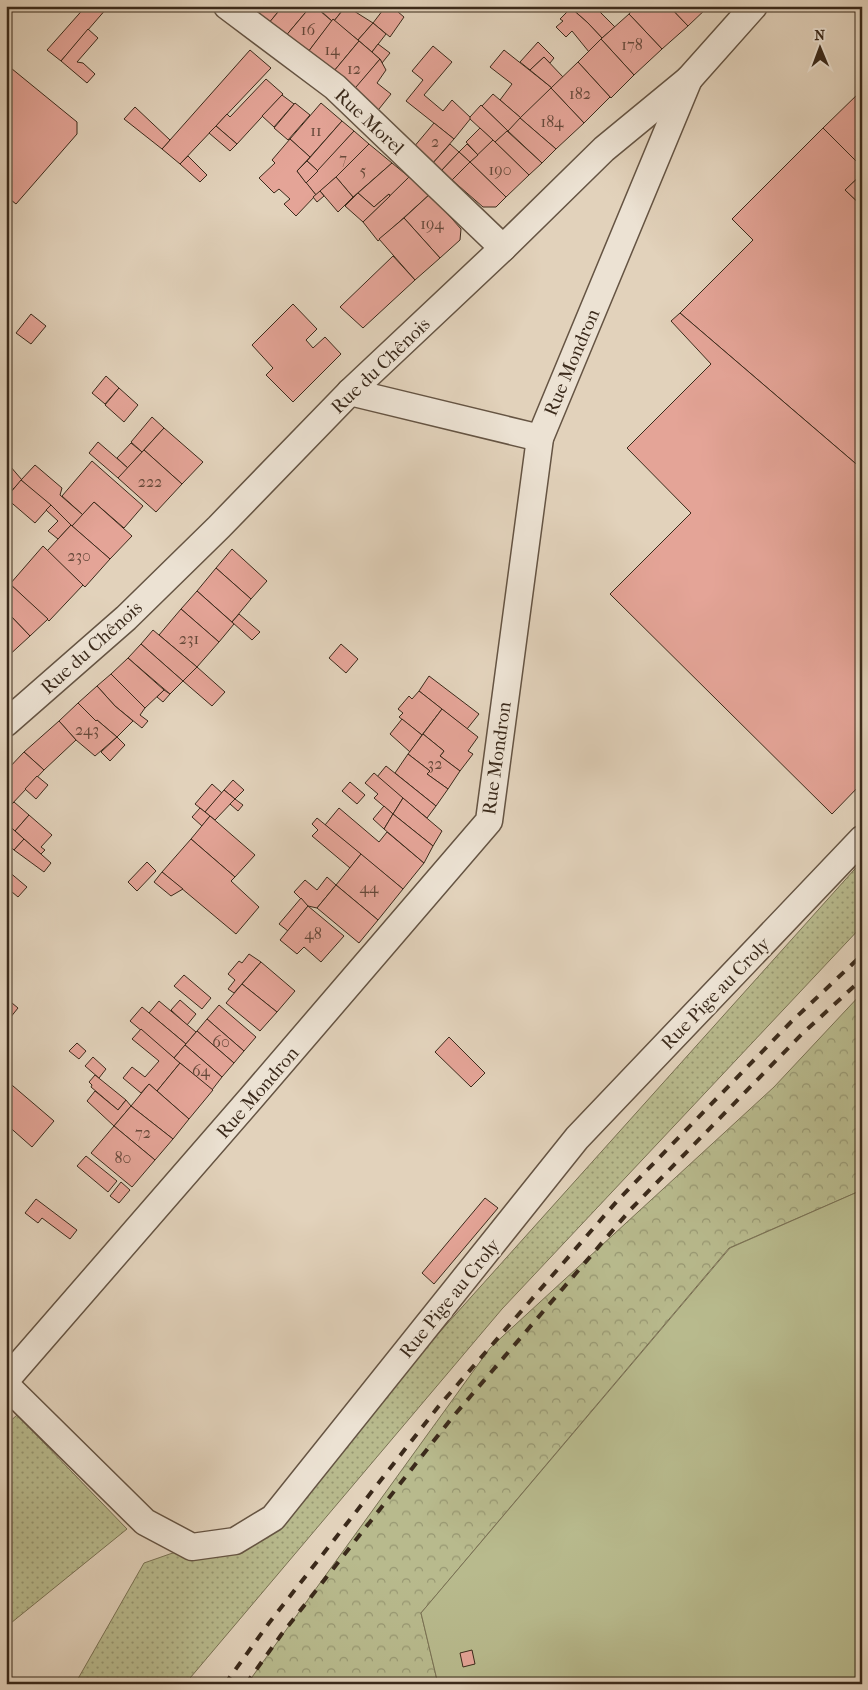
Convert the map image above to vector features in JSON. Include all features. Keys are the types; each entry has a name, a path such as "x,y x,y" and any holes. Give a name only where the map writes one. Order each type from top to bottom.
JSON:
{"street":[{"name":"Rue Morel","path":"227,6 335,87 503,248"},
{"name":"Rue du Chênois","path":"6,722 126,618 219,527 350,392 503,248 604,149 689,79 754,6"},
{"name":"Rue Mondron","path":"6,1380 252,1098 489,821 540,438 689,79"},
{"path":"350,392 540,438"},
{"name":"Rue Pige au Croly","path":"6,1385 145,1522 192,1547 236,1542 273,1518 577,1138 862,839"}],"green space":[{"path":"862,861 862,926 502,1309 185,1684 75,1684 144,1563 273,1518"},
{"path":"862,993 862,1190 729,1248 421,1613 438,1684 247,1684 490,1348 774,1087"},
{"path":"862,1190 862,1684 438,1684 421,1613 730,1248"},
{"path":"17,1415 127,1529 6,1627 6,1425"}],"building":[{"path":"86,6 105,6 107,8 61,61 47,50"},
{"path":"246,6 283,6 268,24"},
{"path":"283,6 311,6 284,38 268,24"},
{"path":"311,6 314,6 332,21 305,56 284,38"},
{"path":"314,6 325,6 321,11"},
{"path":"325,6 346,6 332,21 321,11"},
{"path":"346,6 373,23 358,40 334,21"},
{"path":"386,6 391,6 404,17 390,37 373,23"},
{"path":"569,6 594,6 615,27 602,38"},
{"path":"635,6 669,6 688,26 662,49 629,14"},
{"path":"669,6 709,6 688,26"},
{"path":"571,8 602,38 589,52 572,31 566,37 556,27 563,21 560,19"},
{"path":"629,14 662,49 634,75 601,39"},
{"path":"333,19 359,41 329,77 305,56"},
{"path":"373,23 386,34 372,52 358,40"},
{"path":"88,29 98,38 77,62 83,63 95,74 87,83 61,61"},
{"path":"601,39 634,75 611,98 578,62"},
{"path":"359,41 380,59 350,95 329,77"},
{"path":"538,42 554,58 550,63 544,57 530,70 520,62"},
{"path":"378,44 390,53 382,63 372,52"},
{"path":"433,46 452,62 424,95 443,111 452,100 471,118 454,139 406,101 423,80 412,71"},
{"path":"250,50 271,68 180,164 162,149"},
{"path":"504,50 552,88 521,118 500,100 512,84 490,67"},
{"path":"544,57 563,77 552,88 530,70"},
{"path":"380,59 386,70 377,83 391,94 375,114 350,94"},
{"path":"578,62 610,97 584,123 551,88"},
{"path":"6,64 77,122 77,134 16,204 6,196"},
{"path":"266,79 283,94 237,144 216,126 227,114 230,117"},
{"path":"551,88 584,123 556,149 520,118"},
{"path":"862,90 862,167 823,128"},
{"path":"493,94 521,118 508,131 482,106"},
{"path":"282,95 294,104 274,127 262,116"},
{"path":"295,103 310,115 288,140 274,128"},
{"path":"321,103 342,121 310,157 290,139"},
{"path":"481,105 508,131 495,142 470,119"},
{"path":"135,107 170,140 162,149 124,119"},
{"path":"520,118 556,149 542,163 508,131"},
{"path":"342,121 354,131 318,171 307,161"},
{"path":"434,123 454,139 432,164 413,148"},
{"path":"216,126 237,144 230,151 209,133"},
{"path":"480,128 493,140 478,155 466,142"},
{"path":"823,128 862,167 862,174 845,190 862,206 862,469 680,313 753,240 732,219"},
{"path":"354,131 369,144 316,195 306,183"},
{"path":"507,131 542,163 529,175 495,142"},
{"path":"290,139 310,157 297,171 316,195 296,216 284,204 290,199 279,189 274,193 259,178 275,163 272,160"},
{"path":"493,140 529,175 506,197 470,162"},
{"path":"369,144 392,163 353,197 336,177"},
{"path":"450,144 459,152 441,171 432,164"},
{"path":"467,144 478,155 470,162 459,152"},
{"path":"459,152 470,162 452,180 442,170"},
{"path":"188,156 207,175 200,182 180,164"},
{"path":"307,161 318,171 306,183 297,171"},
{"path":"470,162 506,197 496,207 483,207 452,180"},
{"path":"392,163 409,177 390,196 389,194 374,207 358,193"},
{"path":"862,174 862,206 845,190"},
{"path":"336,177 353,197 338,212 320,191"},
{"path":"409,177 430,194 378,241 363,222"},
{"path":"320,191 324,196 317,202 313,197"},
{"path":"358,193 374,207 389,194 390,196 363,222 345,206"},
{"path":"430,194 461,229 460,240 440,258 404,218"},
{"path":"404,218 440,258 415,280 379,239"},
{"path":"393,256 415,280 363,328 340,307"},
{"path":"293,304 317,329 306,340 313,348 325,337 341,354 293,402 266,375 273,368 252,345"},
{"path":"680,313 862,469 862,783 832,814 610,594 691,513 627,448 711,364 671,321"},
{"path":"31,314 46,326 31,344 16,333"},
{"path":"106,376 119,388 105,404 92,393"},
{"path":"119,388 138,405 124,422 105,405"},
{"path":"152,417 164,428 142,452 131,442"},
{"path":"164,428 203,462 182,484 144,450"},
{"path":"98,442 128,468 118,478 89,453"},
{"path":"131,443 142,452 128,468 117,458"},
{"path":"144,450 182,484 156,512 118,478"},
{"path":"92,461 143,506 124,528 94,502 83,515 62,496"},
{"path":"35,465 62,488 60,495 83,515 72,526 21,480"},
{"path":"10,466 22,480 6,496 6,469"},
{"path":"21,480 51,505 35,523 6,498"},
{"path":"94,502 132,536 110,559 72,526"},
{"path":"51,505 71,525 58,539 48,531 58,521 46,510"},
{"path":"71,525 110,559 85,587 47,551"},
{"path":"43,546 83,585 49,621 10,584"},
{"path":"232,549 267,581 251,599 216,568"},
{"path":"216,568 251,599 232,622 197,591"},
{"path":"10,584 48,619 30,636 6,611 6,588"},
{"path":"197,591 234,624 219,642 181,609"},
{"path":"181,609 219,642 197,667 159,635"},
{"path":"6,611 30,636 6,658"},
{"path":"239,614 260,632 252,640 232,622"},
{"path":"153,630 197,667 183,681 141,644"},
{"path":"141,644 183,681 170,694 128,658"},
{"path":"341,644 358,659 346,673 329,658"},
{"path":"128,658 164,690 145,708 111,674"},
{"path":"197,667 225,692 212,706 183,681"},
{"path":"111,674 145,708 140,715 148,721 142,728 115,706 97,686"},
{"path":"429,676 479,714 467,729 419,691"},
{"path":"97,686 115,706 133,721 117,737 96,721 78,703"},
{"path":"164,690 170,694 163,702 157,697"},
{"path":"419,691 442,709 422,735 399,717 403,713 398,709 409,696 412,699"},
{"path":"78,703 96,721 117,737 95,756 76,740 59,721"},
{"path":"442,709 478,737 468,751 473,754 460,771 440,756 444,751 423,734"},
{"path":"402,719 422,735 410,752 390,734"},
{"path":"59,721 76,740 44,770 24,752"},
{"path":"423,734 444,751 440,756 460,771 448,789 427,774 430,771 408,754"},
{"path":"117,737 125,745 110,761 101,752"},
{"path":"24,752 44,770 10,806 6,803 6,771"},
{"path":"408,754 430,771 427,774 448,789 436,806 395,773"},
{"path":"386,766 436,806 427,818 377,777"},
{"path":"374,773 403,798 393,814 374,798 378,794 365,783"},
{"path":"37,776 48,785 36,799 25,789"},
{"path":"233,780 244,790 235,799 224,790"},
{"path":"350,782 365,795 357,804 342,791"},
{"path":"212,784 222,793 205,812 195,804"},
{"path":"224,790 235,799 215,820 205,812"},
{"path":"403,798 442,831 433,846 393,814"},
{"path":"235,799 243,805 238,811 230,804"},
{"path":"14,802 29,815 15,831 6,823 6,803 10,806"},
{"path":"384,806 393,814 384,829 373,819"},
{"path":"200,808 210,816 202,826 192,817"},
{"path":"339,808 379,842 387,832 424,863 403,889 325,825"},
{"path":"393,814 433,846 424,863 384,829"},
{"path":"29,815 52,835 41,847 45,850 41,854 15,831"},
{"path":"210,816 255,855 235,877 191,839"},
{"path":"317,818 361,854 350,868 312,836 318,830 312,824"},
{"path":"6,823 24,839 14,850 6,843"},
{"path":"24,839 51,863 44,872 14,850"},
{"path":"191,839 235,877 231,881 259,907 236,934 162,872"},
{"path":"361,854 403,889 378,920 336,885"},
{"path":"147,862 156,871 137,891 128,882"},
{"path":"8,871 27,887 18,897 6,887 6,874"},
{"path":"162,872 183,889 171,896 154,882"},
{"path":"327,877 336,885 317,908 308,906 294,892 305,880 317,890"},
{"path":"336,885 378,920 359,943 317,908"},
{"path":"301,898 308,906 288,931 279,924"},
{"path":"308,906 344,936 321,962 304,947 297,954 280,940"},
{"path":"249,954 261,962 234,993 228,989 235,980 228,974 239,961 242,963"},
{"path":"261,962 295,991 277,1012 242,984"},
{"path":"184,975 211,998 202,1009 174,986"},
{"path":"242,984 277,1012 260,1031 226,1003"},
{"path":"6,998 18,1008 6,1023"},
{"path":"180,1000 196,1014 187,1025 171,1010"},
{"path":"159,1001 196,1032 186,1044 149,1013"},
{"path":"219,1005 256,1037 244,1051 207,1019"},
{"path":"142,1007 186,1044 174,1058 130,1021"},
{"path":"207,1019 244,1051 234,1063 197,1031"},
{"path":"141,1029 180,1063 157,1091 149,1084 141,1093 123,1078 132,1067 145,1077 159,1061 132,1039"},
{"path":"197,1031 234,1063 222,1077 185,1045"},
{"path":"449,1037 485,1073 471,1087 435,1052"},
{"path":"77,1043 86,1051 79,1059 69,1051"},
{"path":"185,1045 222,1077 212,1090 174,1058"},
{"path":"93,1057 106,1069 99,1078 85,1066"},
{"path":"180,1063 213,1090 189,1119 157,1091"},
{"path":"95,1075 126,1100 118,1110 91,1087 92,1085 89,1082"},
{"path":"6,1080 54,1121 32,1147 6,1124"},
{"path":"149,1084 189,1119 173,1139 131,1106"},
{"path":"95,1091 118,1110 126,1100 131,1106 114,1126 87,1101"},
{"path":"131,1106 173,1139 155,1160 114,1126"},
{"path":"114,1126 155,1160 132,1187 91,1153"},
{"path":"86,1156 117,1181 108,1192 77,1166"},
{"path":"121,1182 130,1190 119,1203 110,1196"},
{"path":"485,1198 498,1208 434,1284 422,1273"},
{"path":"36,1199 77,1230 70,1239 42,1218 38,1223 25,1213"},
{"path":"472,1650 475,1664 463,1667 460,1653"}],"railway":[{"path":"225,1684 269,1623 438,1407 618,1200 791,1022 862,955"},
{"path":"246,1684 281,1635 451,1419 631,1209 802,1034 862,979"}]}
